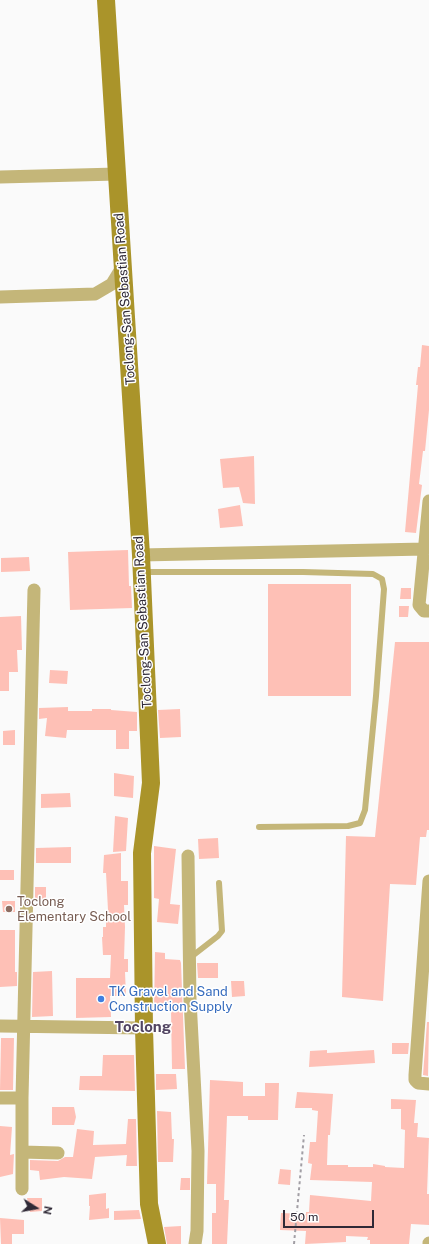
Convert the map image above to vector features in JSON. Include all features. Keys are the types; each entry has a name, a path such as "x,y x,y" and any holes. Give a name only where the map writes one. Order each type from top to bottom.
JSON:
{"street":[{"name":"Toclong-San Sebastian Road","path":"106,0 141,563 151,783 142,853 144,1028 149,1204 157,1244"},
{"path":"0,177 117,174"},
{"path":"0,297 95,294 112,284 123,266"},
{"path":"429,506 426,556 419,605 424,611 429,611"},
{"path":"141,563 426,556"},
{"path":"22,1188 22,1098 34,590"},
{"path":"188,856 190,1000 198,1151 197,1231 195,1244"},
{"path":"429,881 415,1080 418,1083 429,1084"},
{"path":"0,1026 24,1028 144,1028"},
{"path":"0,1098 22,1098"},
{"path":"22,1152 58,1153"}],"lane":[{"path":"141,563 373,574 382,578 384,589 376,696 365,810 360,823 348,826 259,827"},
{"path":"190,959 194,953 218,936 222,931 219,883"}],"path":[{"path":"294,1244 304,1135"}],"building":[{"path":"422,345 429,346 429,410 425,451 423,451 419,484 422,485 416,533 405,532 418,385 416,385 418,367 420,367"},
{"path":"254,456 255,504 243,503 239,487 223,488 220,459"},
{"path":"240,505 243,526 220,528 218,509"},
{"path":"128,550 129,586 131,586 132,608 70,610 68,552"},
{"path":"29,557 30,571 1,572 1,558"},
{"path":"268,584 351,584 351,696 268,696"},
{"path":"401,588 411,588 411,599 400,599"},
{"path":"399,606 409,606 408,617 399,617"},
{"path":"21,616 22,650 17,650 18,672 9,672 9,691 0,691 0,617"},
{"path":"395,642 429,642 429,830 427,830 426,837 420,837 416,885 390,884 383,1001 342,997 346,836 375,837"},
{"path":"50,670 68,671 67,684 49,683"},
{"path":"68,707 68,711 111,709 137,712 137,731 129,731 129,749 116,749 116,730 67,730 66,738 45,736 47,718 39,719 39,708"},
{"path":"180,709 181,737 160,738 158,710"},
{"path":"15,730 15,745 3,745 3,731"},
{"path":"114,773 134,776 133,798 114,796"},
{"path":"70,793 71,807 41,808 41,794"},
{"path":"115,816 128,818 126,851 113,852"},
{"path":"218,838 219,858 199,859 198,839"},
{"path":"154,846 176,849 170,904 180,905 178,924 157,922 159,899 154,898"},
{"path":"71,847 71,863 36,863 36,848"},
{"path":"121,853 121,881 128,881 128,905 124,905 124,959 128,959 128,972 125,972 126,996 110,996 111,1017 76,1018 76,978 110,978 111,955 103,955 102,937 103,927 106,927 106,910 108,910 106,873 103,873 104,855"},
{"path":"0,870 14,870 14,880 0,880"},
{"path":"35,887 46,887 46,902 35,902"},
{"path":"2,901 15,901 15,912 3,912"},
{"path":"0,930 15,930 15,972 17,972 17,986 0,987"},
{"path":"155,952 165,953 165,959 180,960 181,963 185,1069 172,1069 171,1010 154,1010"},
{"path":"197,963 218,963 218,978 198,978"},
{"path":"52,971 53,1016 32,1017 33,972"},
{"path":"231,981 244,981 245,996 232,997"},
{"path":"427,1022 429,1022 428,1076 423,1075"},
{"path":"1,1038 14,1038 13,1090 0,1090"},
{"path":"392,1043 409,1043 408,1054 392,1054"},
{"path":"327,1050 327,1053 374,1050 375,1063 309,1067 310,1051"},
{"path":"103,1055 134,1055 135,1091 79,1090 80,1076 102,1076"},
{"path":"156,1074 176,1074 177,1089 156,1090"},
{"path":"210,1080 243,1082 243,1096 265,1096 265,1083 279,1083 278,1120 248,1120 248,1116 227,1116 224,1200 229,1200 227,1244 212,1244 212,1213 216,1213 216,1184 207,1184"},
{"path":"297,1092 333,1094 330,1135 328,1135 327,1165 348,1165 348,1167 373,1167 373,1164 385,1167 404,1168 405,1130 401,1129 401,1109 391,1109 391,1099 416,1100 414,1123 418,1123 417,1137 429,1138 427,1194 429,1194 429,1225 411,1224 409,1244 370,1244 370,1240 367,1240 368,1237 346,1236 346,1242 305,1244 306,1231 280,1230 281,1213 306,1214 306,1212 309,1212 310,1195 371,1201 372,1182 310,1180 312,1164 308,1163 310,1142 316,1142 318,1111 312,1110 312,1108 295,1108"},
{"path":"52,1107 74,1107 76,1117 74,1125 52,1125"},
{"path":"157,1111 171,1112 172,1139 174,1139 173,1162 158,1162"},
{"path":"128,1119 136,1119 137,1166 126,1166 127,1155 95,1157 92,1179 64,1177 40,1180 39,1171 30,1170 30,1160 58,1161 65,1157 73,1157 77,1129 94,1131 93,1145 126,1144"},
{"path":"0,1126 12,1127 10,1155 14,1154 13,1174 0,1177"},
{"path":"280,1169 291,1170 290,1185 278,1184"},
{"path":"181,1178 190,1178 190,1190 180,1190"},
{"path":"106,1193 106,1209 109,1208 109,1218 89,1220 89,1195"},
{"path":"27,1198 42,1198 42,1211 30,1212"},
{"path":"139,1210 141,1219 114,1220 114,1211"},
{"path":"0,1218 24,1220 24,1234 12,1234 12,1244 1,1244"},
{"path":"181,1226 181,1244 167,1244 164,1227"}],"place":[{"name":"Toclong Elementary School","path":"9,909"},
{"name":"TK Gravel and Sand Construction Supply","path":"101,999"}],"district":[{"name":"Toclong","path":"143,1027"}]}
